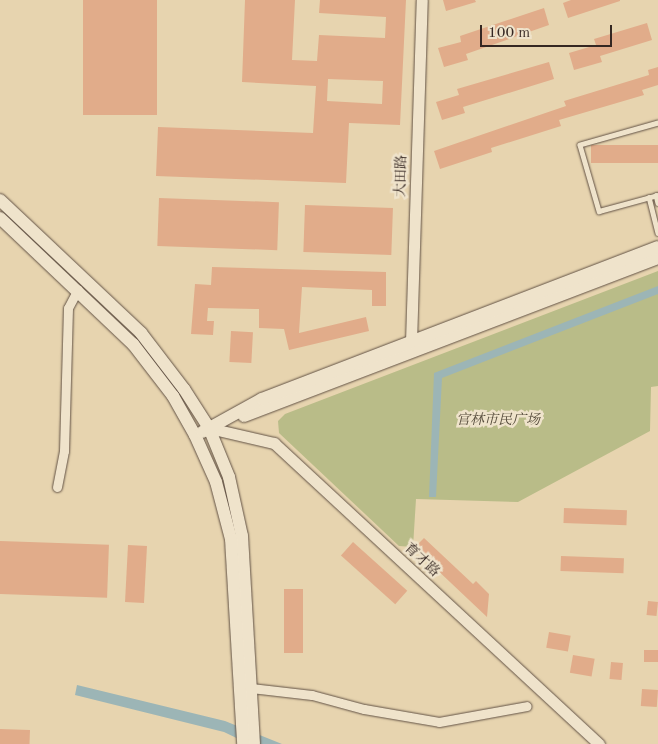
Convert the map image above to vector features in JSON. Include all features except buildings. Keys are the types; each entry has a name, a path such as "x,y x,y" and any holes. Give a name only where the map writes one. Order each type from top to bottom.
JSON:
{"main road":[{"path":"0,200 141,333 184,389 209,428 229,477 242,536 254,744"},
{"path":"0,218 78,289 133,344 173,396 195,435 216,482 231,539 237,600 243,744"},
{"path":"412,347 658,247"},
{"path":"195,435 262,399 658,258"}],"street":[{"name":"大田路","path":"412,347 422,0"},
{"path":"57,487 64,451 68,308 78,289"},
{"name":"育才路","path":"209,428 274,443 599,744"},
{"path":"251,688 312,695 364,709 440,722 527,706"}],"lane":[{"path":"658,123 580,145 599,211 657,195 658,203"},
{"path":"649,197 658,233"}],"green space":[{"name":"官林市民广场","path":"658,271 658,386 651,387 650,431 518,502 416,499 413,547 399,546 279,433 278,421 285,414"}],"water":[{"path":"658,286 658,294 442,378 436,497 429,497 434,373"},
{"path":"77,685 225,721 282,744 249,744 224,732 75,695"}]}
